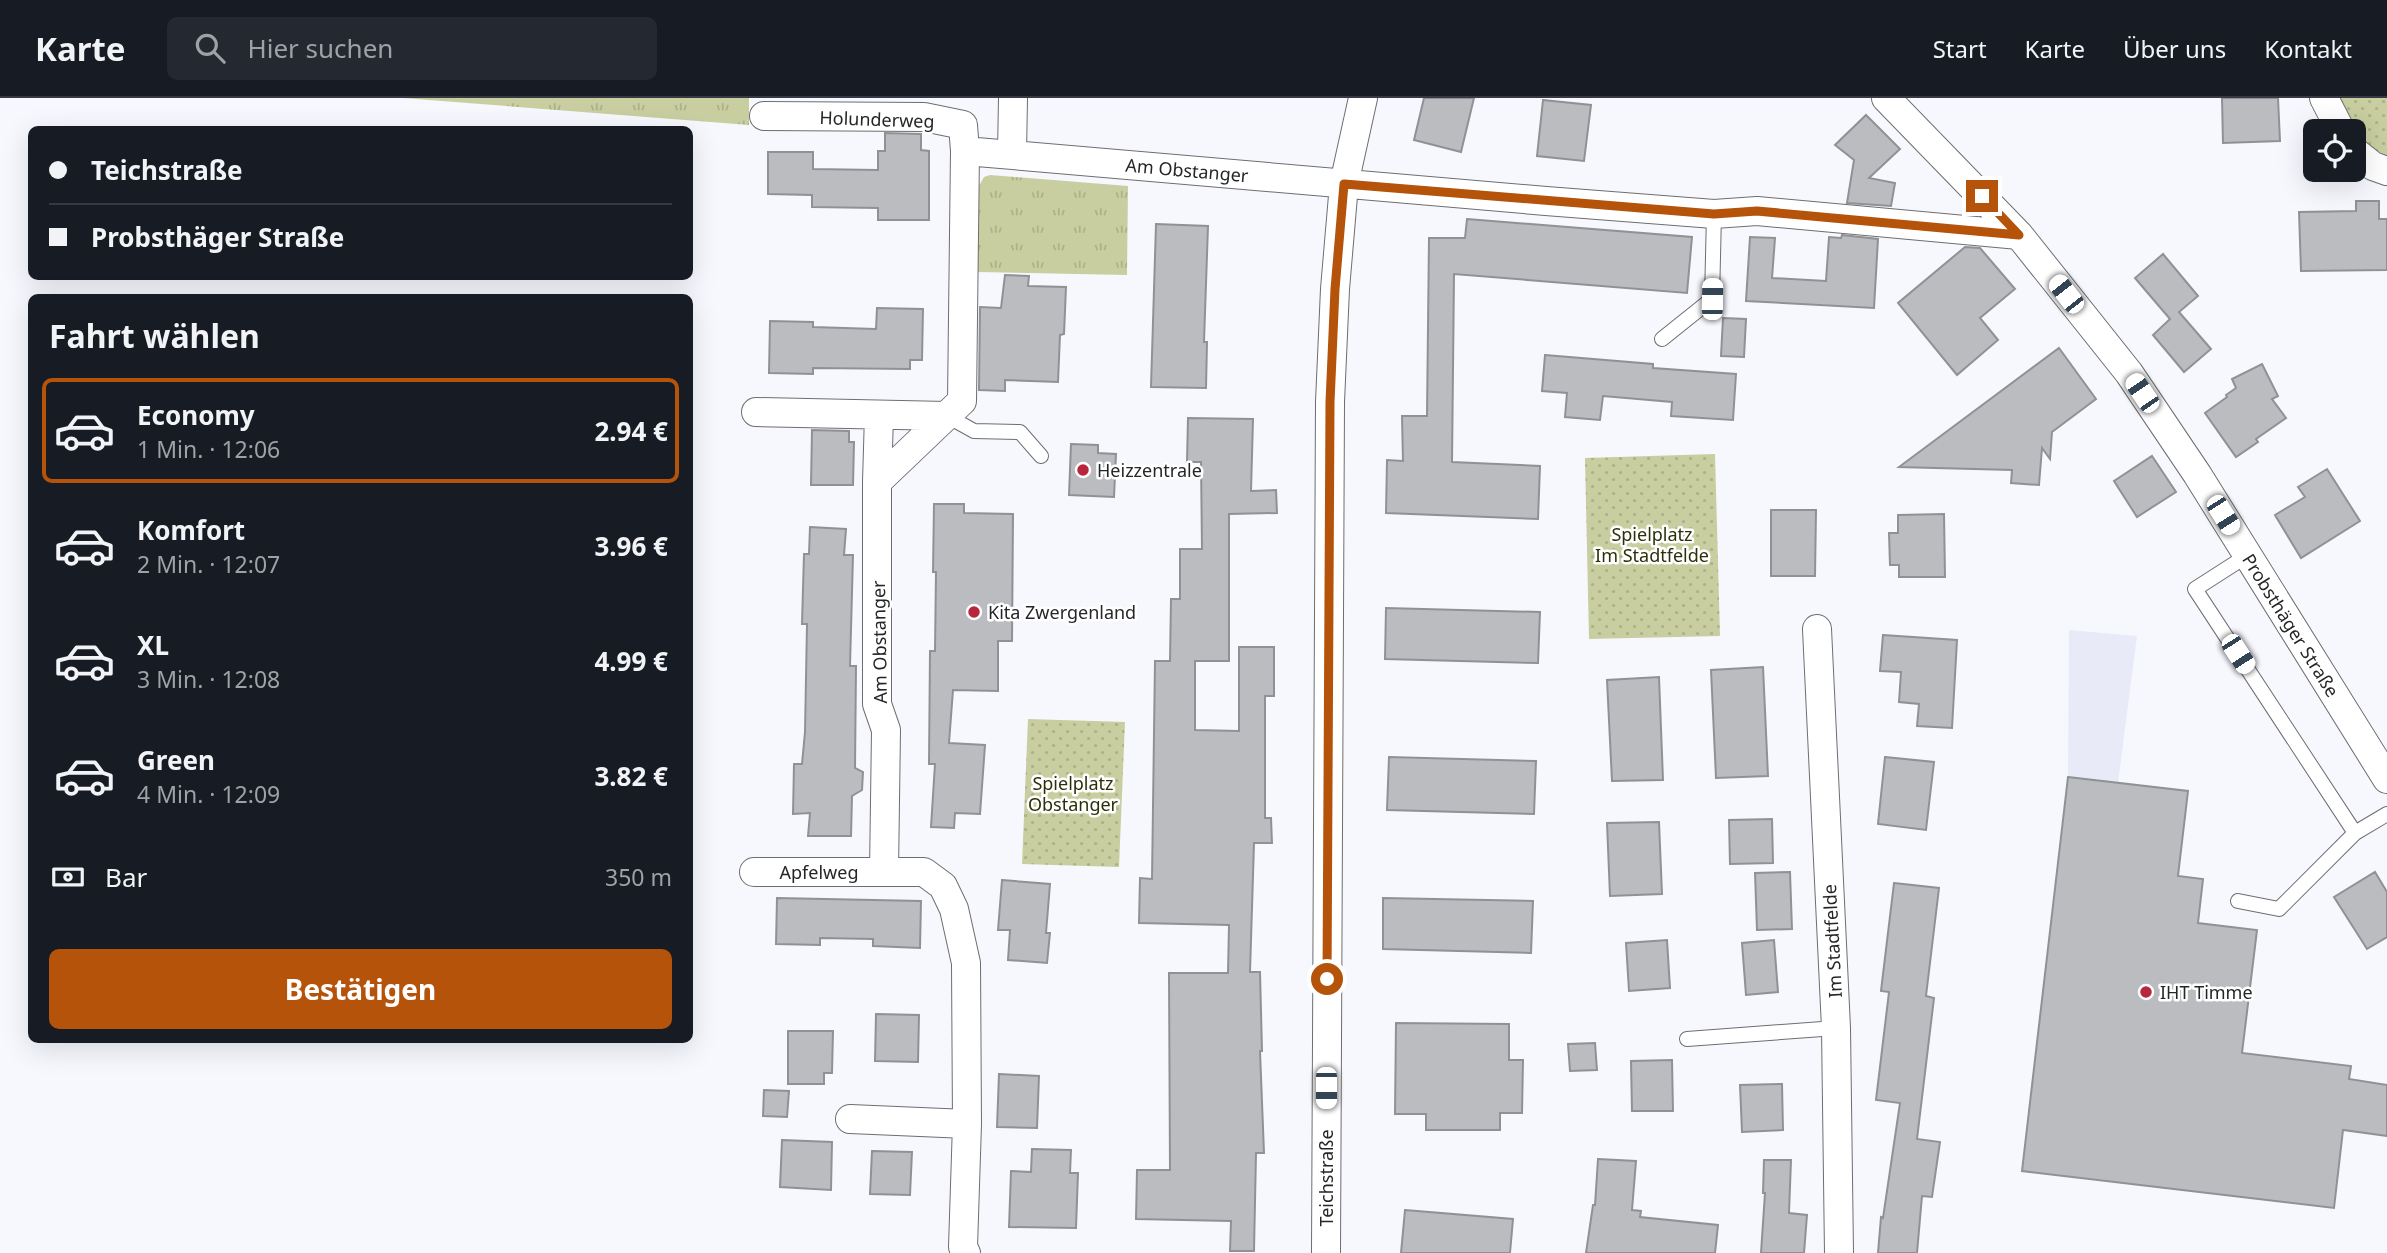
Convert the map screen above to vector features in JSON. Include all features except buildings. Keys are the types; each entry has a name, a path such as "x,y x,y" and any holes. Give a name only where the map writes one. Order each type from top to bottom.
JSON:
{"street":[{"path":"1012,154 1013,98"},
{"name":"Teichstraße","path":"1326,1253 1330,402 1335,289 1344,184 1363,98"},
{"name":"Probsthäger Straße","path":"1886,98 2019,235 2129,373 2197,474 2387,779"},
{"path":"2324,98 2335,119"},
{"name":"Holunderweg","path":"764,116 924,117 963,125 965,151"},
{"path":"877,482 962,401 965,151"},
{"name":"Am Obstanger","path":"965,151 1344,184"},
{"path":"2366,160 2387,171"},
{"path":"1344,184 1714,214 1757,211 2019,235"},
{"path":"756,412 947,416"},
{"name":"Am Obstanger","path":"879,415 877,704 886,730 884,872"},
{"name":"Im Stadtfelde","path":"1817,629 1836,1028 1839,1253"},
{"name":"Apfelweg","path":"754,872 884,872"},
{"path":"884,872 923,872 943,886 954,909 966,963 967,1124 964,1250"},
{"path":"850,1119 967,1124"}],"lane":[{"path":"1662,340 1712,299 1714,214"},
{"path":"947,416 974,431 1020,432 1041,456"},
{"path":"2248,555 2194,589 2355,833"},
{"path":"2238,901 2279,909 2355,833 2387,814"},
{"path":"1687,1040 1836,1028"}],"shaded area":[{"path":"2069,630 2137,636 2118,783 2068,777"}],"green space":[{"path":"403,98 749,98 749,125"},
{"path":"2337,98 2387,98 2387,155 2366,144 2366,119 2350,119"},
{"path":"990,175 1128,186 1127,275 976,272 976,191 984,177"},
{"name":"Spielplatz Im Stadtfelde","path":"1715,454 1720,636 1589,639 1585,458"},
{"name":"Spielplatz Obstanger","path":"1028,719 1125,722 1119,867 1022,864"}],"place":[{"name":"Heizzentrale","path":"1083,470"},
{"name":"Kita Zwergenland","path":"974,612"},
{"name":"IHT Timme","path":"2146,992"}],"route":[{"path":"1327,979 1330,402 1335,289 1344,184 1714,214 1757,211 2019,235 1982,196"}]}
